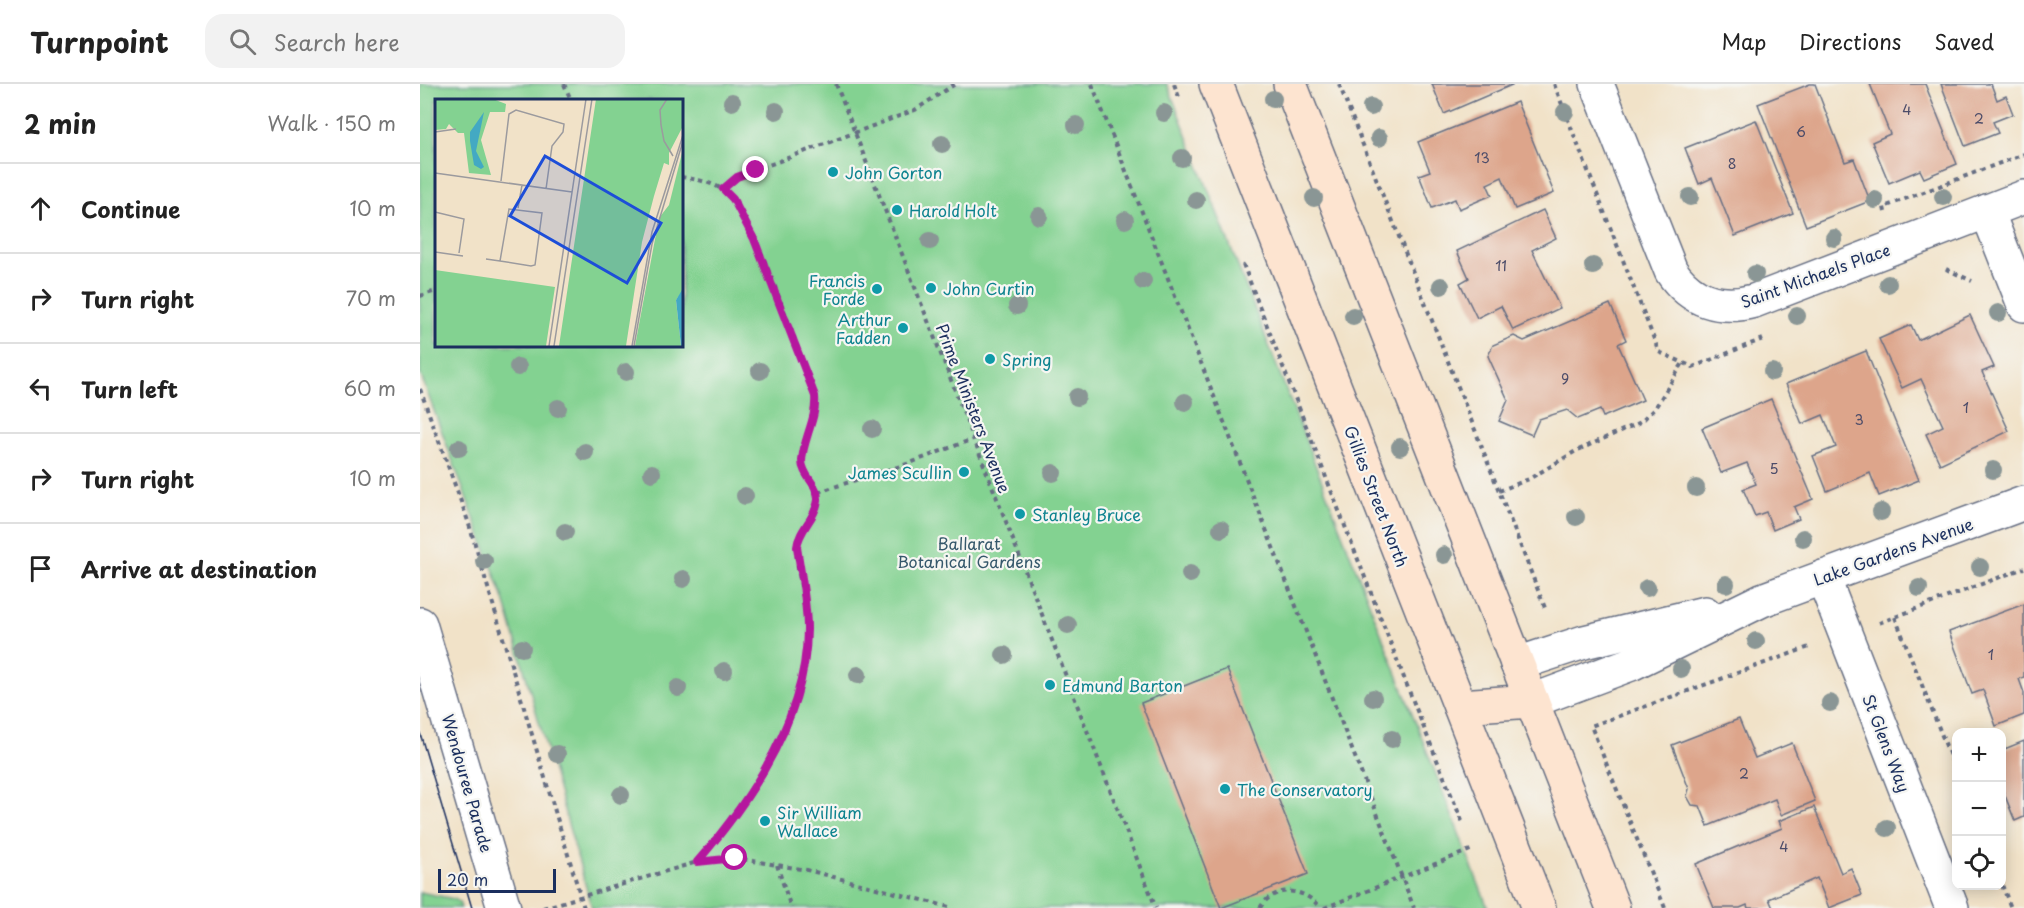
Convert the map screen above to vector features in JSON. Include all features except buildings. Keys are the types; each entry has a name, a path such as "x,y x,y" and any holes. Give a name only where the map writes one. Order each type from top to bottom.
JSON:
{"main road":[{"name":"Gillies Street North","path":"1215,84 1539,908"},
{"path":"1290,84 1613,908"},
{"path":"1460,706 1517,664"},
{"path":"1460,706 1532,701"}],"street":[{"name":"Saint Michaels Place","path":"1597,84 1671,271 1685,288 1710,303 1729,306 1754,301 2024,197"},
{"path":"1987,211 2024,304"},
{"name":"Lake Gardens Avenue","path":"1532,701 1631,664 1762,600 2024,503"},
{"name":"St Glens Way","path":"1823,577 1952,908"},
{"name":"Lake Gardens Avenue","path":"1517,664 1584,642 1762,600"},
{"name":"Wendouree Parade","path":"420,624 504,908"}],"path":[{"path":"564,84 571,99"},
{"name":"Prime Ministers Avenue","path":"836,84 1156,908"},
{"path":"723,189 737,177 915,110 955,84"},
{"path":"1092,84 1414,908"},
{"path":"1174,84 1182,106"},
{"path":"1339,84 1545,608"},
{"path":"682,177 707,182 723,189 733,199 754,239 815,396 816,408 802,463 805,474 818,492 816,509 802,531 797,547 807,628 806,654 793,707 782,735 741,806 697,862"},
{"path":"1243,262 1415,706 1465,828"},
{"path":"420,296 435,291"},
{"path":"1499,491 1529,479 1576,451 1641,422 1655,408 1683,363"},
{"path":"420,389 468,521 584,908"},
{"path":"818,492 874,475 973,439"},
{"path":"1665,908 1591,726 1895,617 2024,568"},
{"path":"1895,617 1952,761"},
{"path":"1469,838 1477,858"},
{"path":"1260,908 1272,896 1294,891 1305,894 1322,908 1403,879 1473,849"},
{"path":"543,908 697,862 735,858 807,870 952,908"},
{"path":"777,865 791,908"},
{"path":"2003,890 2011,908"}],"green space":[{"name":"Ballarat Botanical Gardens","path":"420,84 1167,84 1488,908 592,908 504,599 420,373"},
{"path":"420,892 454,899 459,902 461,908 420,908"}],"tram line":[{"path":"420,733 472,908"}],"place":[{"name":"John Gorton","path":"833,172"},
{"name":"Harold Holt","path":"897,210"},
{"name":"John Curtin","path":"931,288"},
{"name":"Francis Forde","path":"877,289"},
{"name":"Arthur Fadden","path":"903,328"},
{"name":"Spring","path":"990,359"},
{"name":"James Scullin","path":"964,472"},
{"name":"Stanley Bruce","path":"1020,514"},
{"name":"Edmund Barton","path":"1050,685"},
{"name":"The Conservatory","path":"1225,789"},
{"name":"Sir William Wallace","path":"765,821"}],"route":[{"path":"735,858 697,862 741,806 782,735 793,707 806,654 807,628 805,596 797,547 802,531 816,509 818,500 818,492 805,474 802,463 816,408 815,396 745,218 733,199 723,189 737,177 756,170"}]}
